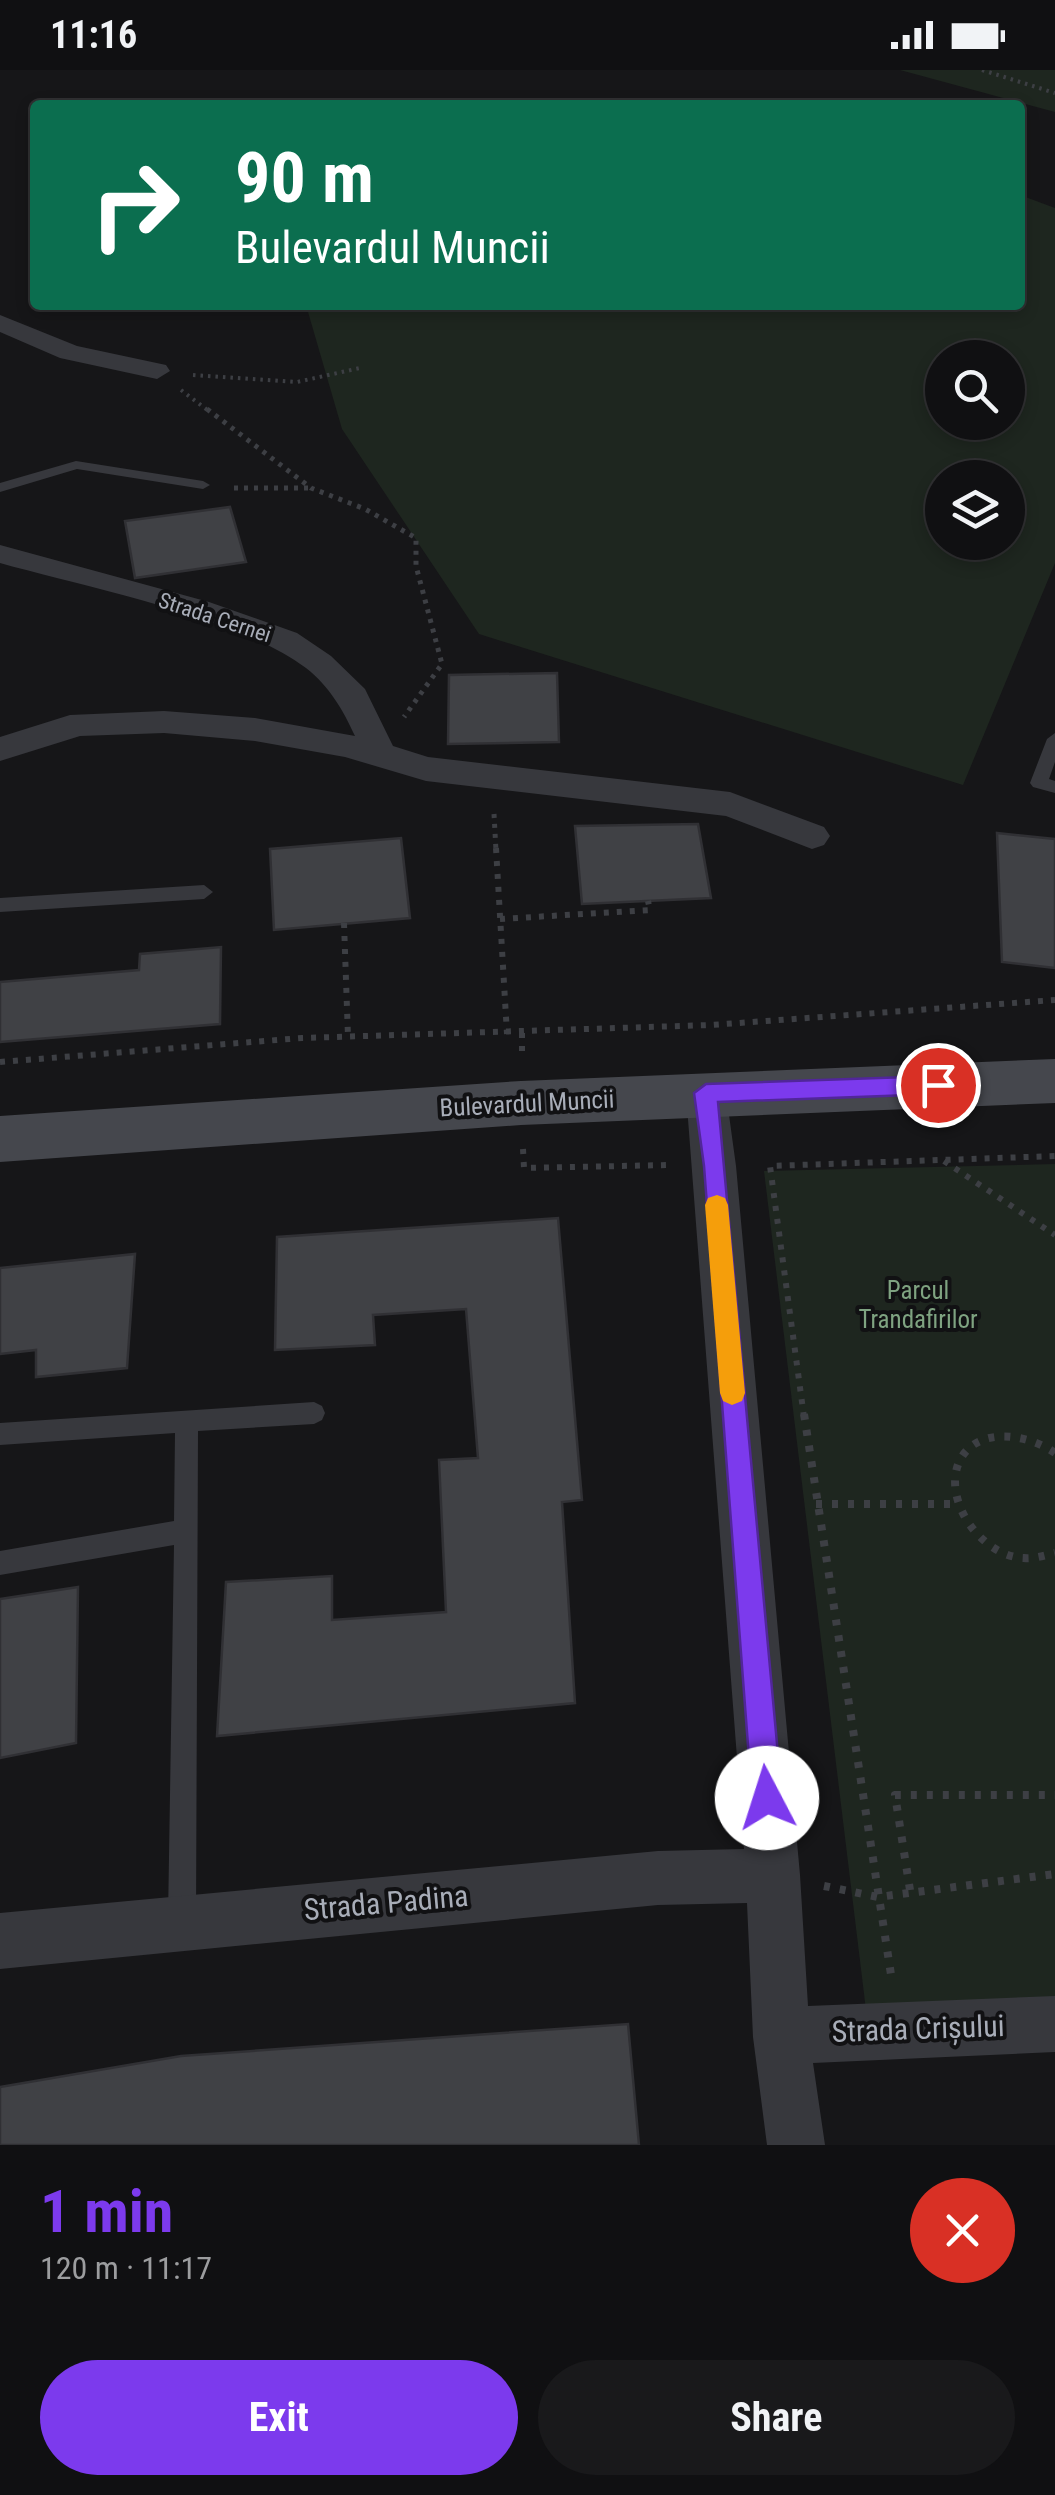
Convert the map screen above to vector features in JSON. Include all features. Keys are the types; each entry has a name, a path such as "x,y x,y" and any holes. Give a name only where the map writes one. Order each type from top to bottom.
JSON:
{"main road":[{"name":"Bulevardul Muncii","path":"0,1139 224,1121 706,1093 1055,1081"}],"street":[{"path":"0,323 68,352 157,371"},
{"name":"Strada Cernei","path":"0,554 198,609 286,640 320,663 353,697 379,752"},
{"path":"0,749 76,725 181,720 379,752 426,769 730,804 812,836"},
{"path":"706,1093 774,1875 781,2037 796,2145"},
{"name":"Strada Padina","path":"0,1942 182,1921 658,1878 774,1875"},
{"name":"Strada Crișului","path":"781,2037 850,2030 1055,2024"}],"lane":[{"path":"0,488 76,464 203,485"},
{"path":"1055,739 1039,783 1055,788"},
{"path":"0,905 204,892"},
{"path":"0,1434 314,1412"},
{"path":"182,1921 186,1421"},
{"path":"0,1563 186,1531"}],"path":[{"path":"982,70 1055,93"},
{"path":"157,371 297,382 360,368"},
{"path":"157,371 311,488 365,508 416,538 416,566 442,664 379,752"},
{"path":"203,485 261,491 311,488"},
{"path":"492,778 506,1034"},
{"path":"500,919 650,910 648,901"},
{"path":"344,923 348,1037"},
{"path":"0,1062 348,1037 710,1025 976,1002 1055,1000"},
{"path":"894,1995 816,1504 770,1166 1055,1156"},
{"path":"942,1160 1055,1234"},
{"path":"1055,1453 1032,1439 998,1436 978,1444 959,1465 955,1480 957,1504 974,1532 990,1546 1031,1559 1055,1553"},
{"path":"816,1504 957,1504"},
{"path":"910,1890 895,1795 1055,1795"},
{"path":"878,1897 1055,1874"}],"green space":[{"path":"900,70 1055,70 1055,112 1025,104 1025,100 1011,100"},
{"path":"1025,197 1055,208 1055,563 963,785 479,634 342,429 307,310 1025,310"},
{"name":"Parcul Trandafirilor","path":"1055,1164 1055,2004 866,2010 764,1171"}],"building":[{"path":"230,507 246,562 135,578 125,521"},
{"path":"557,673 559,742 448,744 449,675"},
{"path":"698,824 711,898 582,904 575,826"},
{"path":"997,833 1055,839 1055,968 1002,962"},
{"path":"401,838 410,918 274,930 270,849"},
{"path":"221,947 220,1024 0,1042 0,982 139,970 140,954"},
{"path":"558,1218 582,1500 562,1502 575,1703 217,1736 226,1582 332,1576 332,1620 446,1612 439,1460 478,1458 466,1309 373,1315 375,1345 275,1350 277,1237"},
{"path":"135,1254 127,1368 36,1377 36,1350 0,1354 0,1268"},
{"path":"78,1587 76,1743 0,1758 0,1599"},
{"path":"628,2024 639,2145 0,2145 0,2087 181,2056"}],"slow traffic":[{"path":"717,1205 732,1393"}],"route":[{"path":"767,1798 706,1093 938,1085"}]}
